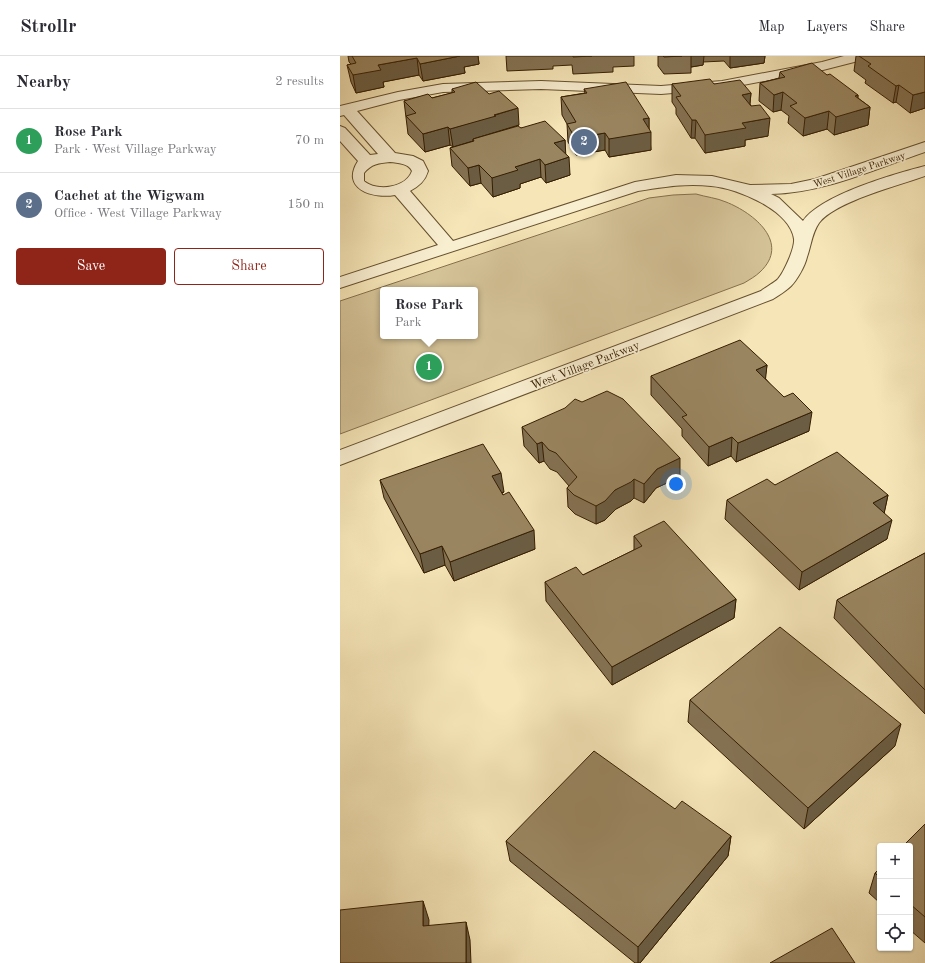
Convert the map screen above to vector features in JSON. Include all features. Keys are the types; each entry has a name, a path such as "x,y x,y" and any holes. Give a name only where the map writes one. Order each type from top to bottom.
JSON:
{"street":[{"path":"390,157 344,110 398,96 443,88 541,85 661,90 730,84 820,61 861,56"},
{"path":"340,131 367,162"},
{"name":"West Village Parkway","path":"750,190 791,189 819,183 924,149"},
{"path":"390,157 409,160 416,164 420,169 420,175 416,181 400,190 378,192 360,187 355,182 354,177 356,171 367,162 379,158 390,157"},
{"name":"West Village Parkway","path":"340,458 767,295 785,282 798,259 803,240 814,218 828,207 844,199 925,171"},
{"name":"West Village Parkway","path":"340,283 635,187 676,180 712,181 750,190 773,202 796,223 803,240"},
{"path":"400,190 449,247"}],"shaded area":[{"path":"696,194 723,201 737,207 757,221 765,230 770,240 772,250 769,261 760,272 744,283 340,434 340,301 380,288 380,339 478,339 478,287 382,287 649,198"}],"building":[{"path":"352,56 460,56 420,64 417,58 378,65 381,70 353,75 347,65 356,63"},
{"path":"859,56 925,56 925,92 913,95 899,85 896,86 868,66 871,64"},
{"path":"812,63 827,75 830,74 858,95 855,96 870,107 836,117 829,111 805,118 790,106 797,103 783,92 774,95 760,83 785,77 780,72"},
{"path":"710,79 714,84 740,80 751,93 742,95 751,106 760,105 770,118 742,123 746,128 705,135 696,120 692,120 676,97 681,96 672,84"},
{"path":"476,82 489,94 499,91 518,108 450,129 448,127 423,134 406,116 416,113 404,101 428,94 432,98 455,92 452,89"},
{"path":"626,82 649,118 643,119 651,132 609,139 605,133 575,138 567,124 576,122 561,97 587,93 584,89"},
{"path":"545,121 565,140 554,143 569,157 545,165 540,159 515,167 518,170 492,178 479,165 468,168 450,148 474,141 473,139 518,126 521,128"},
{"path":"740,340 767,365 756,370 784,397 793,393 812,412 738,443 732,437 709,447 682,417 687,415 651,376"},
{"path":"607,391 623,399 680,458 657,469 644,484 634,479 615,490 605,501 596,506 574,495 567,488 577,477 556,453 549,450 542,442 537,444 522,427 565,408 575,399 582,402"},
{"path":"483,444 501,473 492,476 503,495 509,492 534,530 450,562 442,546 420,554 380,480"},
{"path":"837,452 888,495 873,503 892,520 802,572 727,500 767,479 775,485"},
{"path":"664,521 736,599 612,667 545,582 576,567 583,575 642,546 634,536"},
{"path":"925,553 925,690 837,600"},
{"path":"780,627 901,724 808,808 690,700"},
{"path":"594,751 675,809 682,801 731,836 638,947 506,841"},
{"path":"925,824 925,917 913,907 913,843 906,843"},
{"path":"423,901 423,926 466,922 466,963 340,963 340,910"},
{"path":"832,928 855,963 770,963"}],"place":[{"name":"Cachet at the Wigwam","path":"584,142"},
{"name":"Rose Park","path":"429,367"}]}
